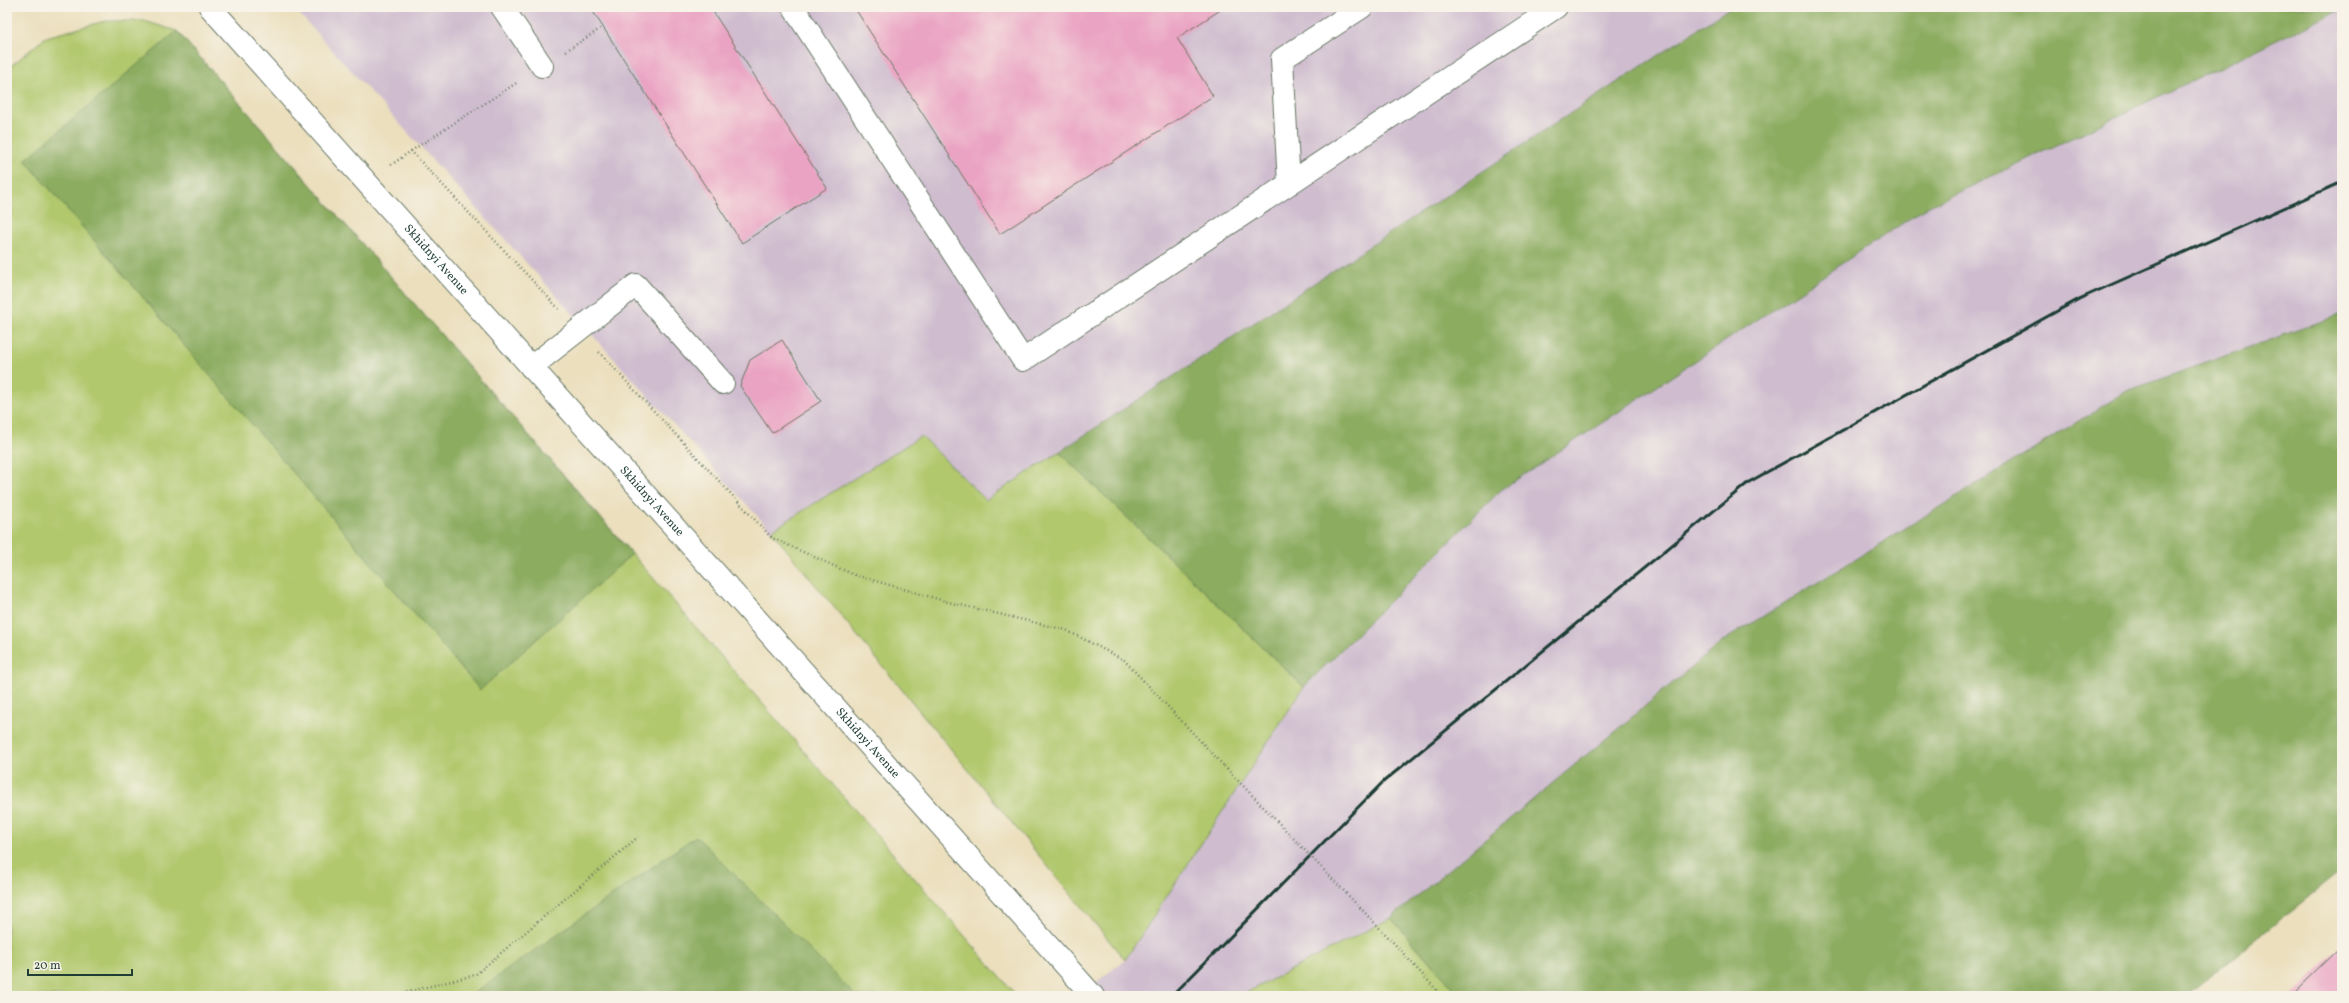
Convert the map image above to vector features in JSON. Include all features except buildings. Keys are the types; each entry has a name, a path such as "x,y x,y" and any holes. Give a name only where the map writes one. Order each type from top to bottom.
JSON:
{"main road":[{"name":"Skhidnyi Avenue","path":"210,7 1093,996"},
{"path":"502,7 542,66"},
{"path":"793,7 1023,360 1556,7"},
{"path":"1290,184 1282,59 1362,7"},
{"path":"531,368 636,286 723,383"}],"path":[{"path":"366,182 411,151 603,27"},
{"path":"411,151 772,538 852,574 948,602 1066,630 1124,660 1390,939 1442,996"},
{"path":"391,996 475,975 638,836"}],"shaded area":[{"path":"293,7 1731,7 986,500 921,436 771,531"},
{"path":"2342,9 2342,314 2127,391 1723,641 1391,918 1240,996 1078,996 1125,960 1304,687 1501,490 1927,207"}],"green space":[{"path":"1731,7 2342,7 2342,9 1927,207 1501,490 1304,687 1059,452"},
{"path":"105,21 144,21 177,31 1017,996 7,996 7,69 46,37"},
{"path":"177,31 632,554 480,690 25,160"},
{"path":"2342,314 2342,870 2185,996 1460,996 1391,918 1723,641 2127,391"},
{"path":"921,436 986,500 1059,452 1304,687 1125,960 771,531"},
{"path":"696,836 856,996 470,996"},
{"path":"1391,918 1460,996 1240,996"}],"railway":[{"path":"1172,996 1383,782 1749,482 2079,299 2342,182"}]}
